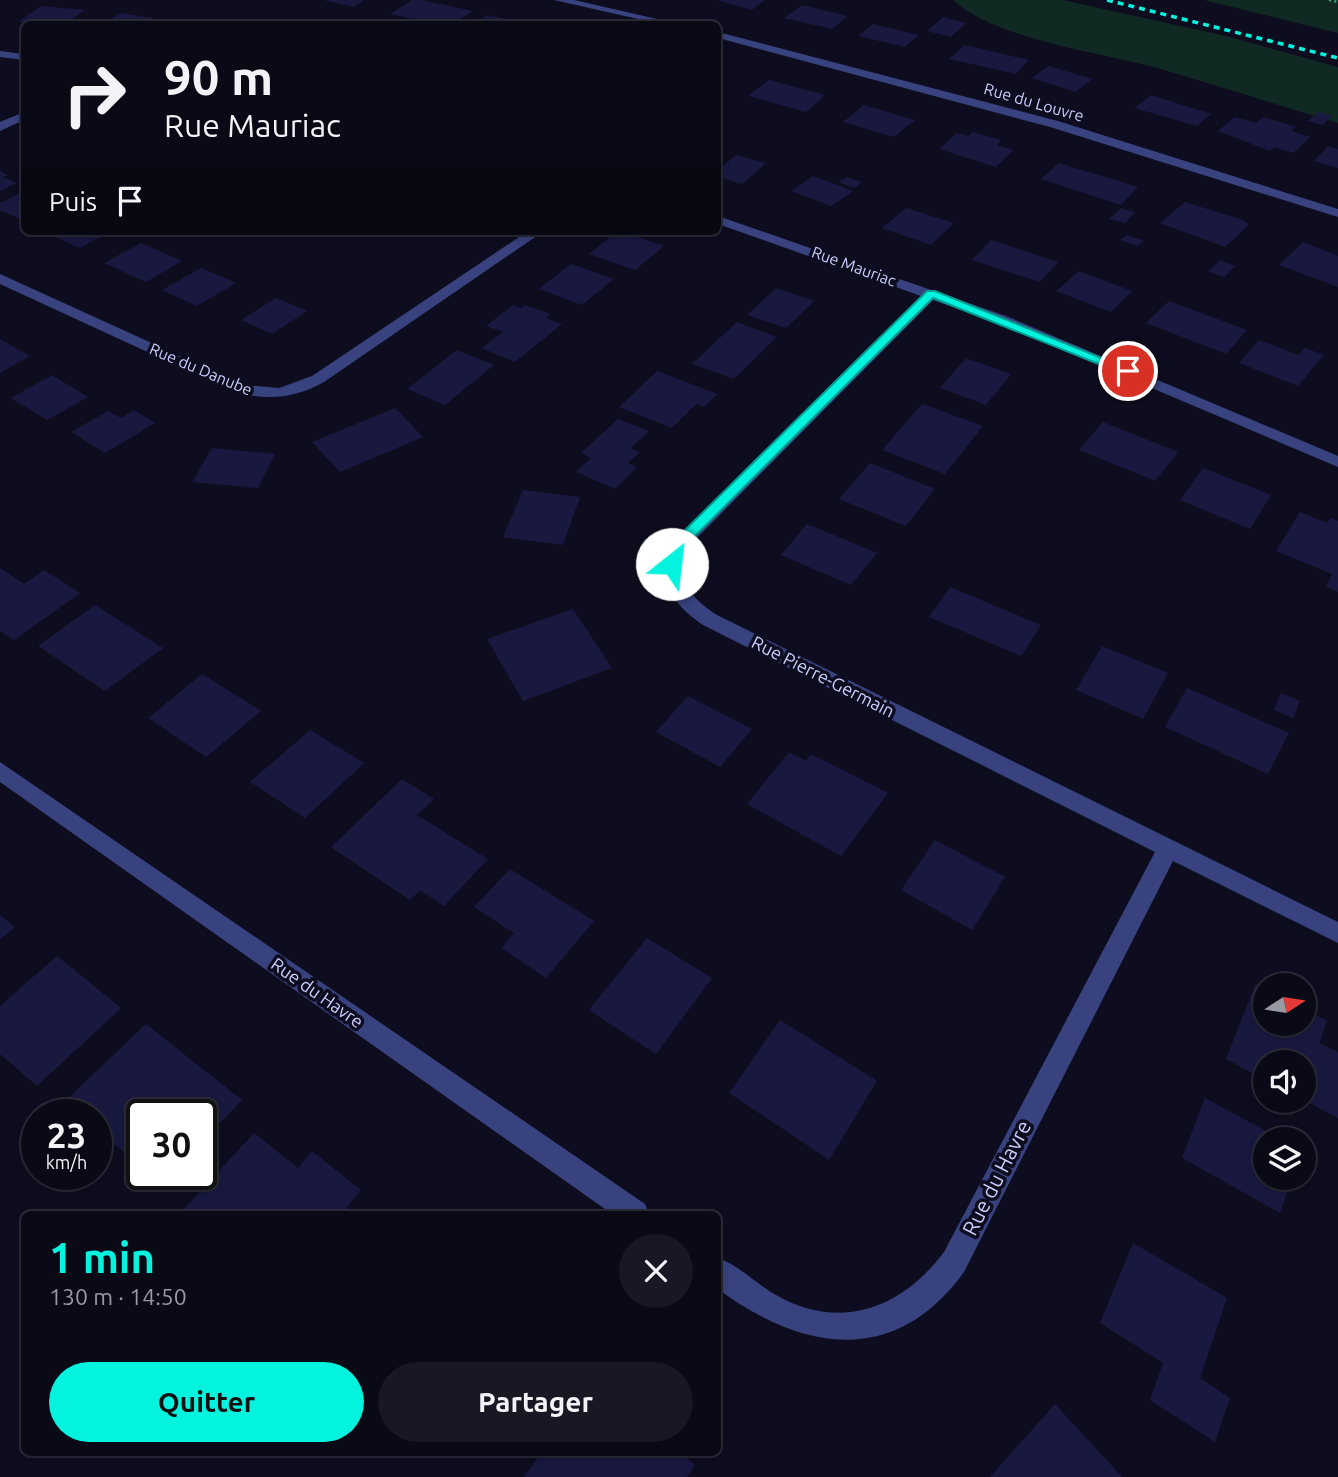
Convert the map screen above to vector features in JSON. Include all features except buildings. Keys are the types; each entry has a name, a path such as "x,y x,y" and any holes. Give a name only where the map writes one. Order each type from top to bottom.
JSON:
{"street":[{"path":"559,0 659,21"},
{"name":"Rue du Louvre","path":"721,36 1042,120 1338,213"},
{"path":"0,54 21,57"},
{"path":"0,127 21,117"},
{"name":"Rue Mauriac","path":"721,221 931,293 1128,371 1338,462"},
{"name":"Rue du Danube","path":"0,278 238,388 256,393 278,393 300,388 318,379 531,235"},
{"name":"Rue Pierre-Germain","path":"931,293 689,534 674,554 675,585 688,605 710,620 1338,933"},
{"name":"Rue du Havre","path":"0,771 631,1211"},
{"name":"Rue du Havre","path":"721,1274 780,1313 824,1327 869,1325 911,1308 927,1296 943,1280 954,1262 1168,849"}],"path":[{"path":"1329,0 1338,2"}],"green space":[{"path":"953,0 1063,0 1226,36 1338,67 1338,123 1154,67 1020,34 994,25"},
{"path":"1204,0 1338,0 1338,33"}],"railway":[{"path":"1107,0 1338,58"}],"route":[{"path":"672,564 679,545 689,534 931,293 1128,371"}]}
